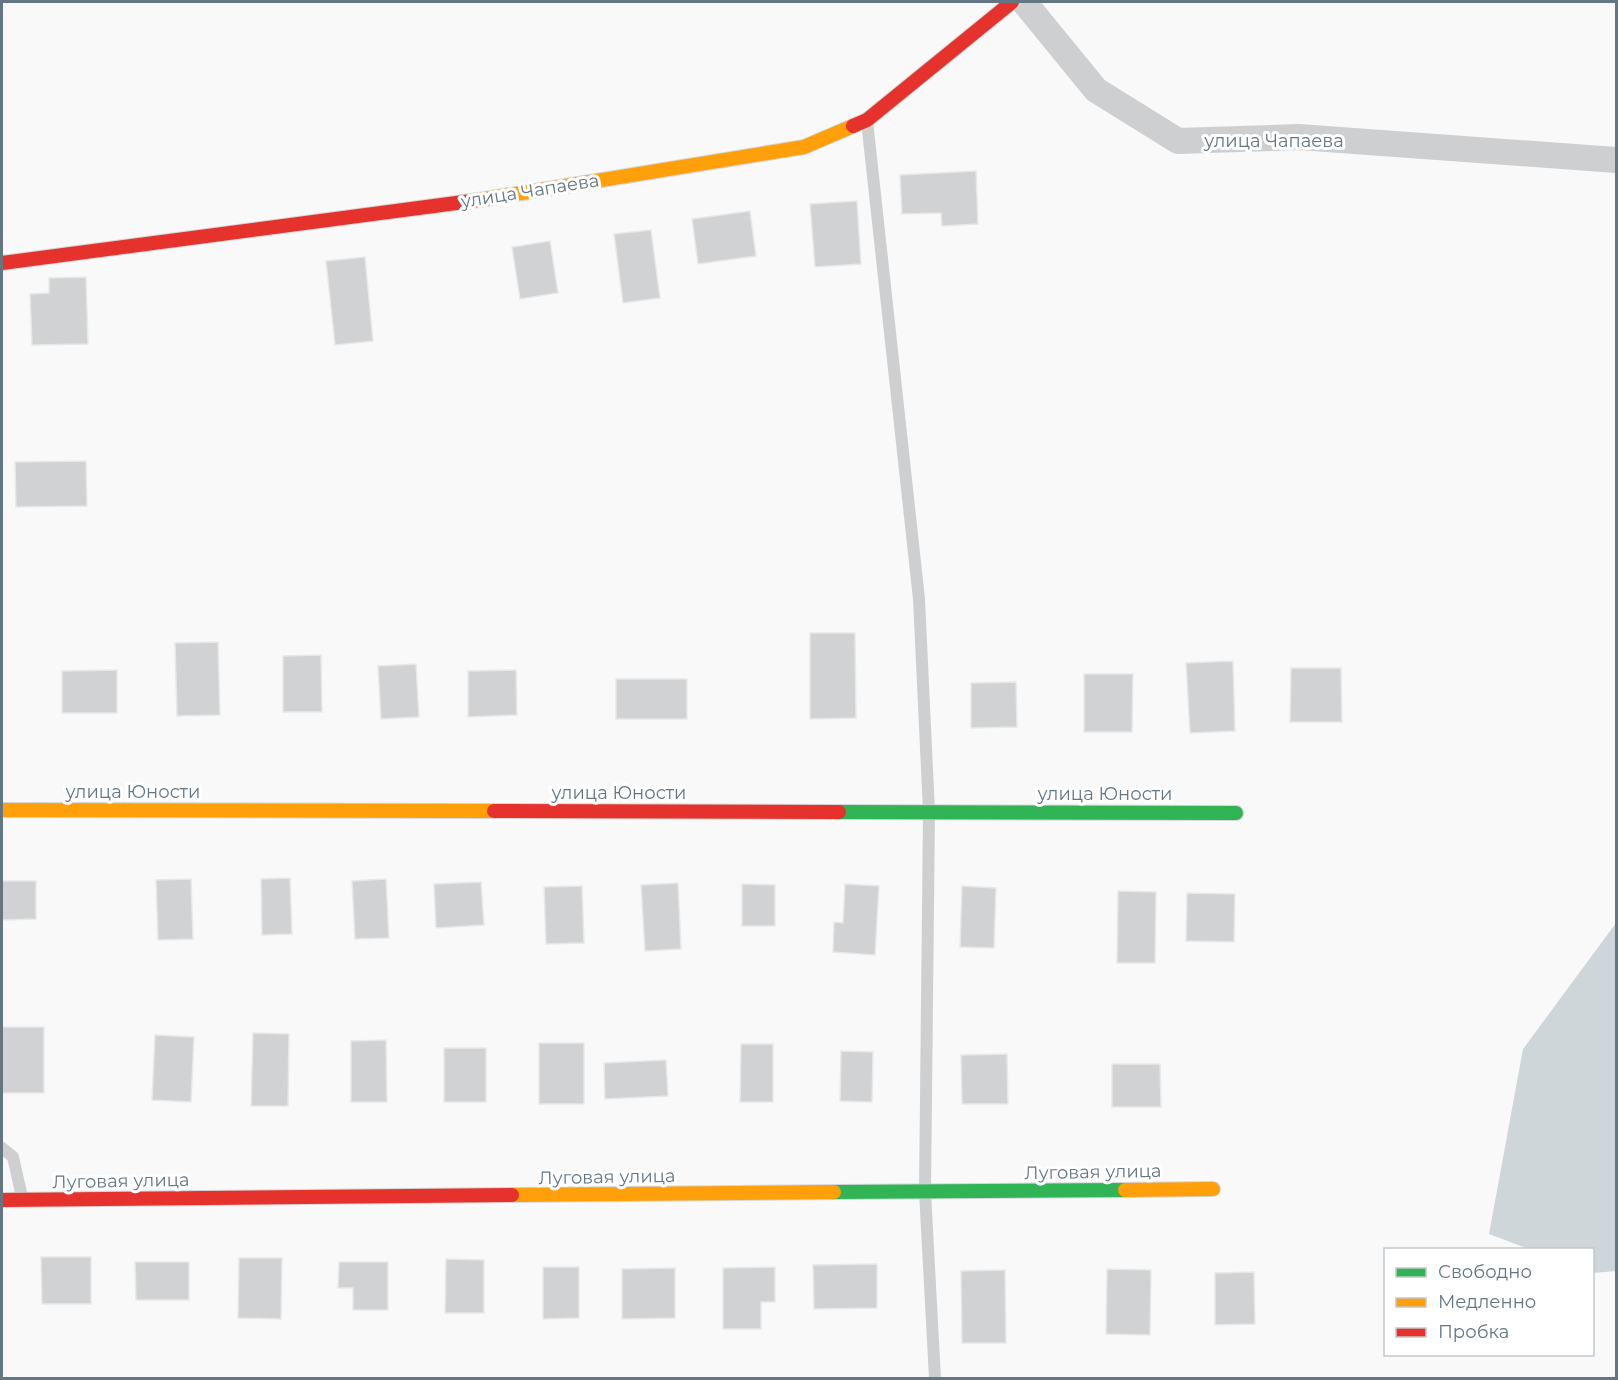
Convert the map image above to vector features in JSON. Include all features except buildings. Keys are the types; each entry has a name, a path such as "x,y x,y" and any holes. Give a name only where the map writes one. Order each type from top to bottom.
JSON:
{"street":[{"name":"улица Чапаева","path":"2,263 491,198 804,147 867,120 1012,2"},
{"name":"улица Чапаева","path":"1024,2 1096,90 1178,141 1299,137 1617,160"},
{"name":"улица Юности","path":"2,810 1236,813"},
{"name":"Луговая улица","path":"2,1200 1213,1189"}],"lane":[{"path":"867,120 919,598 929,812 925,1192 935,1378"},
{"path":"2,1148 13,1158 23,1200"}],"shaded area":[{"path":"1616,923 1616,1271 1594,1273 1594,1248 1526,1248 1489,1234 1523,1049"}],"traffic: fast":[{"path":"839,812 1236,813"},
{"path":"834,1192 1125,1190"}],"traffic: slow":[{"path":"479,200 804,147 853,126"},
{"path":"2,810 494,811"},
{"path":"1125,1190 1213,1189"},
{"path":"512,1195 834,1192"}],"traffic: jam":[{"path":"853,126 867,120 1012,2"},
{"path":"2,263 479,200"},
{"path":"494,811 839,812"},
{"path":"2,1200 512,1195"}]}
